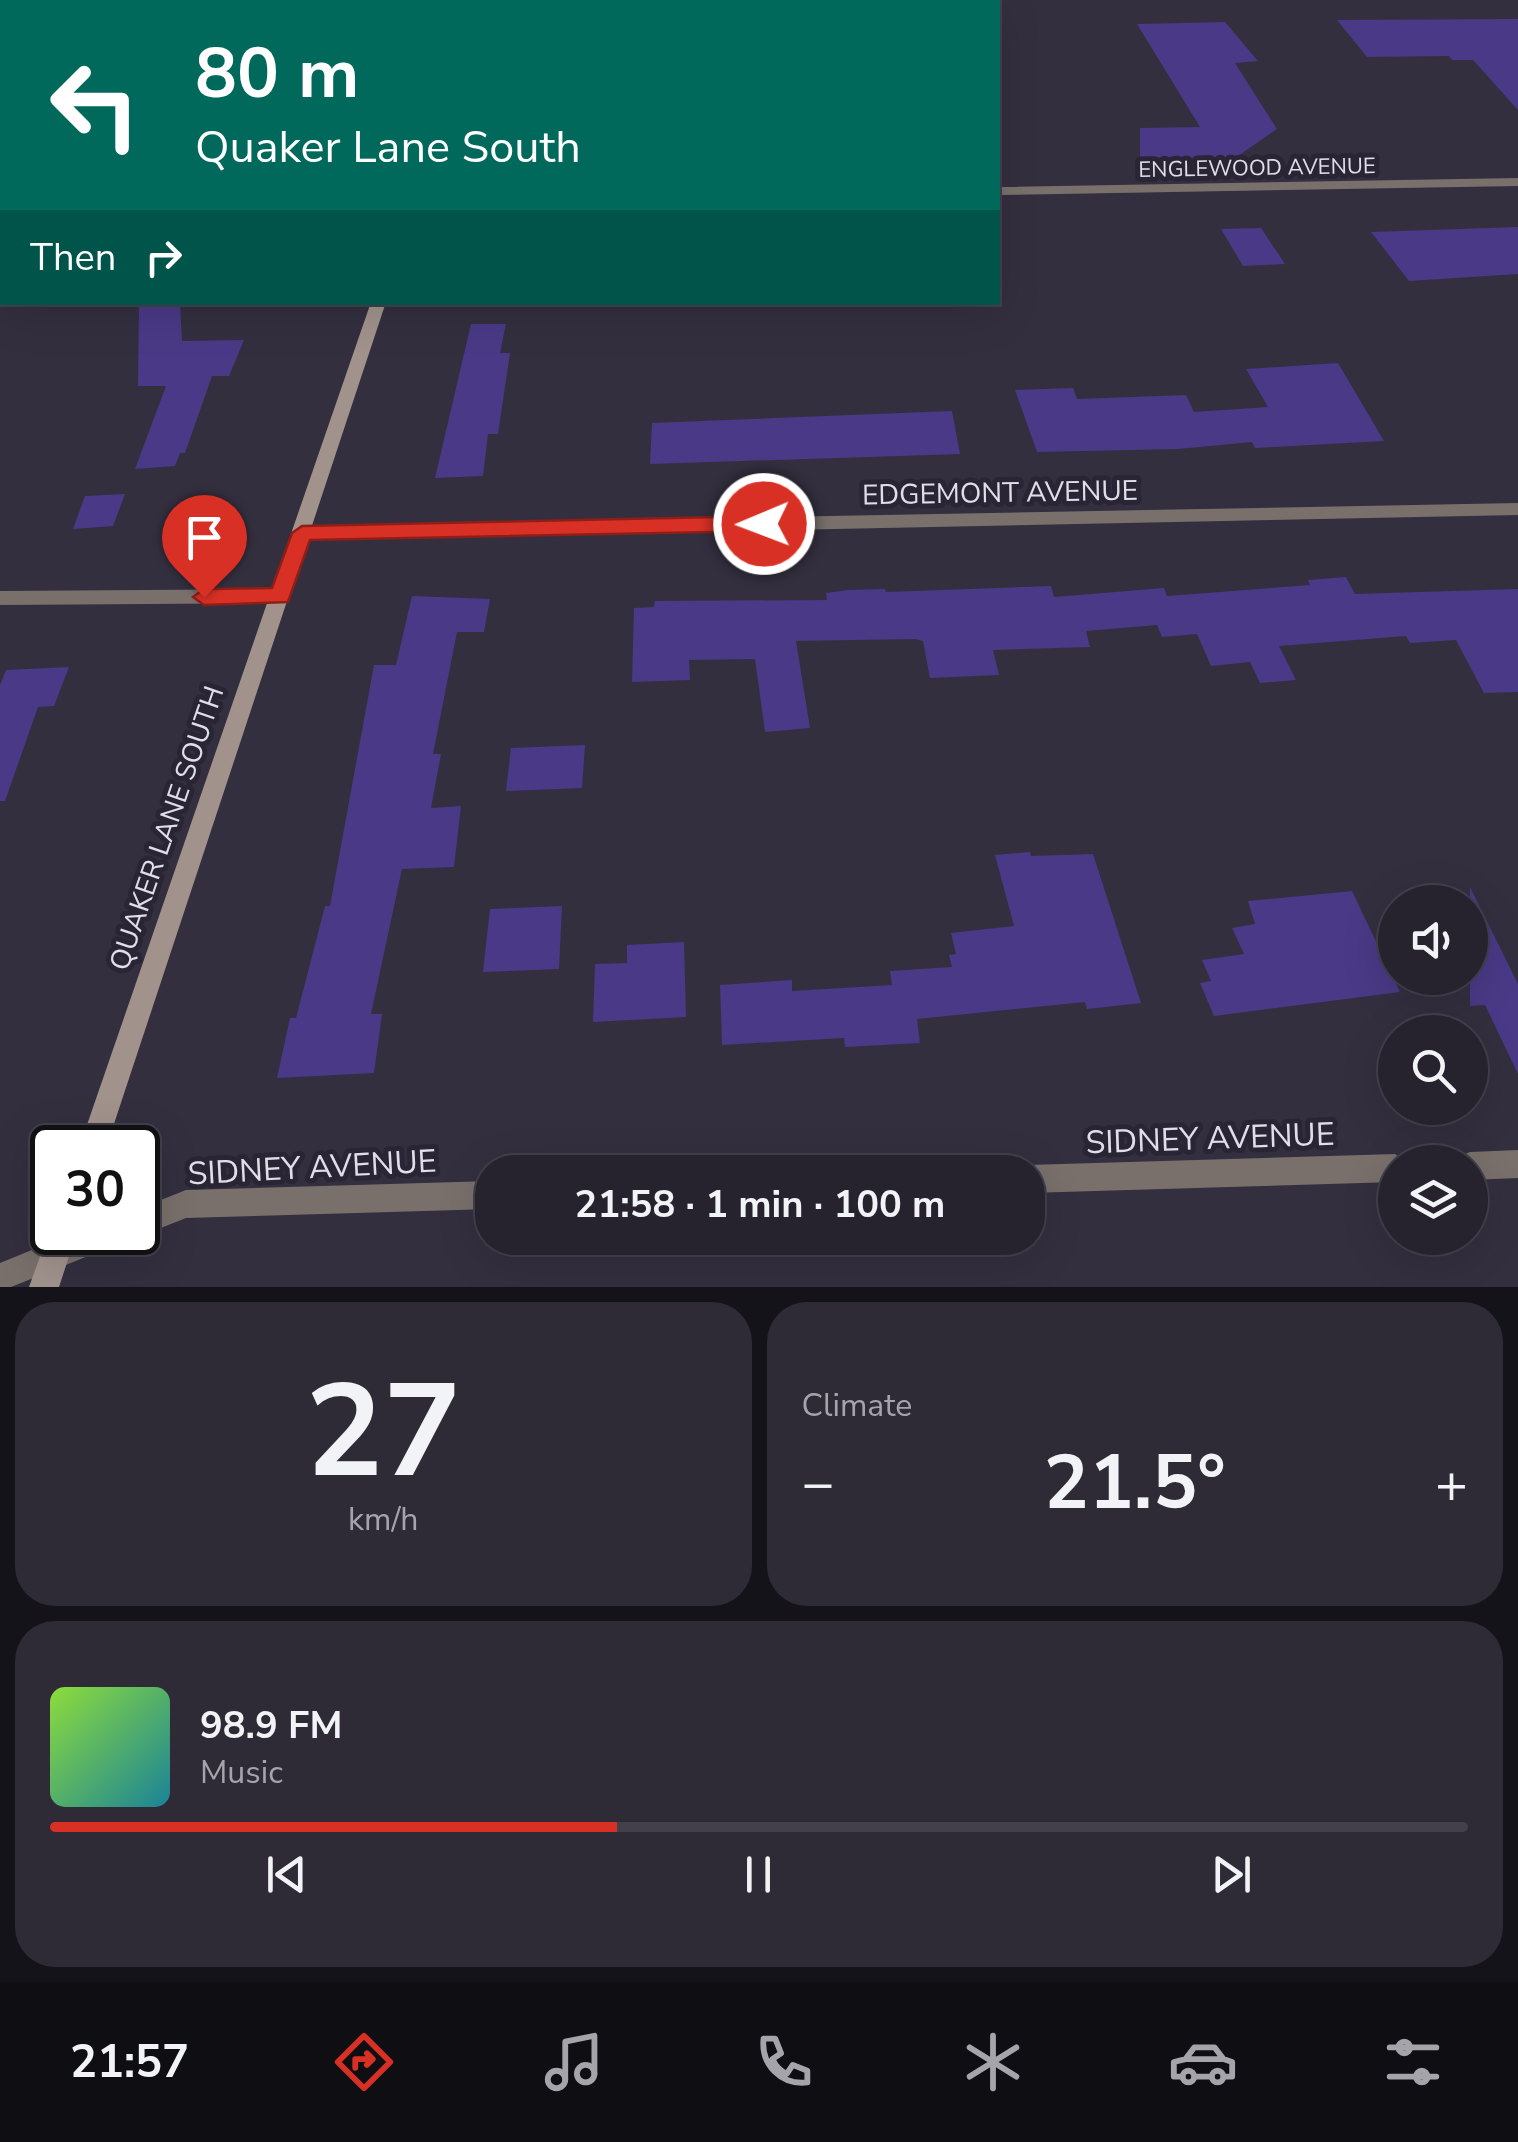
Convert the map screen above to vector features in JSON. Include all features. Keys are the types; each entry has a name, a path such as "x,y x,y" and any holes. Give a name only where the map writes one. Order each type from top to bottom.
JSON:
{"main road":[{"name":"QUAKER LANE SOUTH","path":"100,1125 378,305"},
{"path":"44,1287 55,1255"}],"street":[{"name":"ENGLEWOOD AVENUE","path":"1000,191 1518,182"},
{"name":"EDGEMONT AVENUE","path":"302,533 1518,509"},
{"path":"0,598 280,596"},
{"path":"1488,1165 1518,1164"},
{"name":"SIDNEY AVENUE","path":"1045,1178 1378,1169"},
{"name":"SIDNEY AVENUE","path":"160,1214 186,1204 475,1196"},
{"path":"0,1277 39,1255"}],"building":[{"path":"1518,19 1518,110 1473,60 1452,60 1449,56 1367,57 1337,20"},
{"path":"1225,22 1258,61 1235,63 1277,129 1235,158 1140,157 1140,128 1200,127 1137,24"},
{"path":"1518,227 1518,274 1409,281 1371,232"},
{"path":"1261,228 1285,264 1243,266 1221,229"},
{"path":"139,305 180,305 182,341 244,340 229,376 212,376 185,453 180,453 175,466 135,469 166,386 138,386"},
{"path":"471,324 506,324 500,353 510,353 498,434 488,434 483,476 435,478"},
{"path":"1338,363 1384,441 1255,448 1252,442 1178,449 1037,452 1015,390 1073,388 1077,399 1186,395 1194,412 1268,407 1246,369"},
{"path":"952,411 960,454 650,464 652,423"},
{"path":"125,494 113,526 73,529 85,496"},
{"path":"1346,577 1355,594 1518,589 1518,692 1484,693 1456,640 1410,643 1406,636 1279,646 1296,680 1260,683 1250,662 1211,666 1197,634 1162,637 1157,625 1086,631 1090,647 993,650 999,675 930,678 923,641 915,639 796,641 810,728 765,732 755,659 689,660 690,680 632,682 634,608 654,607 655,601 827,600 826,593 848,590 1051,586 1054,597 1164,588 1167,596 1310,585 1308,580"},
{"path":"412,596 490,599 484,632 457,632 433,754 441,754 431,808 461,806 454,867 402,869 371,1014 382,1014 374,1073 277,1078 290,1018 296,1018 325,906 330,906 374,665 396,665"},
{"path":"69,667 54,706 38,707 5,801 0,801 0,685 6,670"},
{"path":"585,745 582,788 506,791 511,748"},
{"path":"1030,852 1031,856 1093,854 1141,1003 1087,1009 1085,1002 917,1019 920,1043 845,1047 844,1038 722,1045 720,985 792,980 792,991 892,985 890,971 952,967 949,955 956,954 951,933 1014,926 995,855"},
{"path":"1352,891 1378,946 1378,995 1214,1016 1200,983 1211,981 1202,960 1244,954 1232,928 1255,924 1248,901"},
{"path":"562,906 559,969 483,972 490,909"},
{"path":"1488,923 1518,984 1518,1074 1485,1005 1470,1006 1470,995 1488,995"},
{"path":"684,942 686,1017 593,1022 595,964 627,963 627,945"}],"route":[{"path":"204,597 280,596 302,533 764,524"}]}
